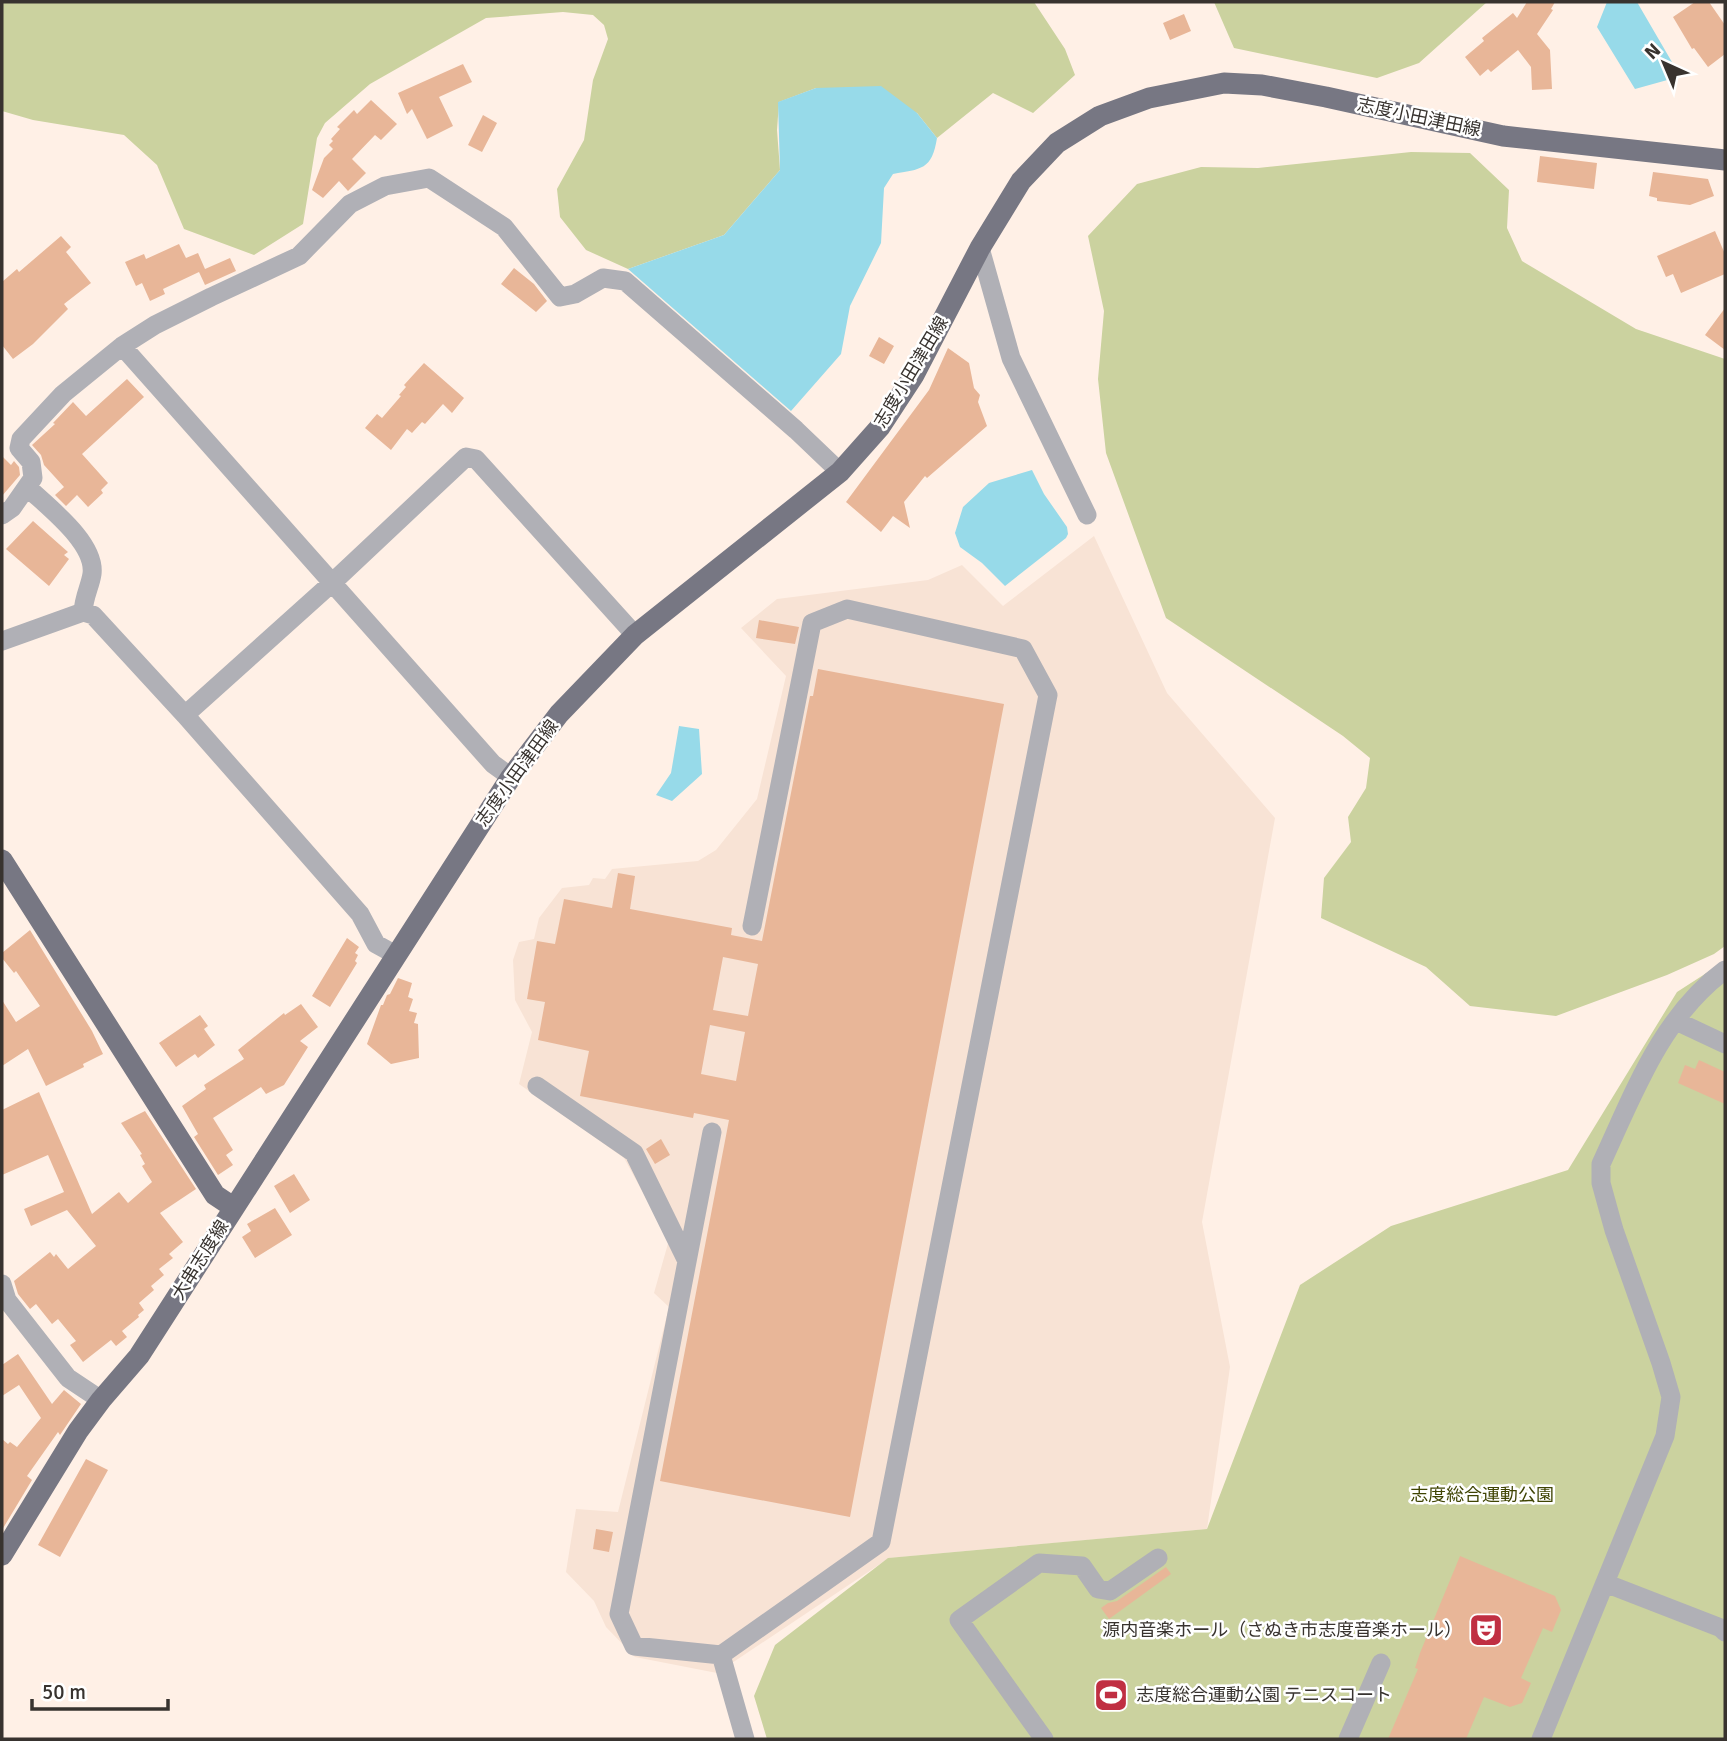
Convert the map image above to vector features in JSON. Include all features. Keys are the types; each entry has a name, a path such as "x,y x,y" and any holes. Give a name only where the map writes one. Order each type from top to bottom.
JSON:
{"main road":[{"name":"志度小田津田線","path":"233,1207 510,777 559,714 635,635 839,472 880,427 914,375 980,248 1021,181 1057,143 1100,116 1149,98 1224,83 1262,85 1326,97 1503,136 1725,159"},
{"name":"大串志度線","path":"2,860 215,1195 233,1207 139,1356 101,1400 79,1431 2,1555"}],"street":[{"path":"2,515 12,508 33,478 31,462 19,448 22,439 63,394 122,346 155,325 211,296 299,256 350,204 385,186 429,178 505,227 561,297 575,295 603,278 625,281 796,430 839,472"},
{"path":"980,248 1010,358 1087,515"},
{"path":"122,346 493,764 510,777"},
{"path":"185,715 333,582 466,457 476,459 635,635"},
{"path":"27,487 68,526 86,548 92,573 84,597 83,612"},
{"path":"712,1132 619,1614 634,1646 721,1656 881,1542 1048,695 1023,649 847,609 812,623 752,926"},
{"path":"2,641 83,612 93,615 360,914 376,944 396,955"},
{"path":"1541,1739 1665,1436 1671,1397 1614,1230 1601,1183 1601,1164 1653,1054 1684,1009 1725,970"},
{"path":"1676,1021 1725,1044"},
{"path":"537,1086 634,1153 687,1261"},
{"path":"2,1284 7,1300 68,1378 101,1400"},
{"path":"1044,1739 959,1620 1039,1563 1082,1566 1098,1589 1110,1591 1158,1558"},
{"path":"1605,1583 1724,1629"},
{"path":"721,1656 745,1739"},
{"path":"1348,1739 1381,1663"}],"shaded area":[{"path":"1094,536 1167,693 1275,818 1202,1222 1230,1367 1207,1529 889,1558 717,1673 635,1657 606,1627 594,1601 566,1572 576,1509 618,1512 669,1307 654,1293 669,1240 624,1158 519,1084 532,1032 515,1000 513,960 519,942 534,939 539,918 562,888 589,885 593,878 605,879 612,869 698,861 716,850 757,799 786,676 741,628 777,599 928,580 962,565 1003,606"}],"green space":[{"path":"2,2 1034,2 1065,49 1075,75 1033,113 993,93 937,138 917,113 816,88 779,102 777,130 780,170 724,235 628,269 586,250 560,217 557,189 584,140 593,80 608,39 604,25 593,15 563,12 486,18 370,84 325,123 317,138 303,224 254,255 184,229 157,165 124,135 33,120 2,111"},
{"path":"1214,2 1487,2 1419,63 1377,78 1234,48"},
{"path":"1411,152 1470,153 1509,190 1507,228 1522,261 1636,329 1725,359 1725,946 1714,954 1667,975 1556,1016 1470,1006 1426,967 1321,918 1324,878 1351,842 1348,817 1366,788 1370,758 1343,736 1166,618 1106,453 1098,379 1104,311 1088,236 1137,184 1201,167 1258,168"},
{"name":"志度総合運動公園","path":"1725,961 1725,1739 767,1739 754,1696 775,1645 888,1558 1207,1529 1300,1285 1391,1226 1568,1170 1677,992"}],"water":[{"path":"1607,2 1637,2 1676,69 1671,79 1635,89 1597,27"},
{"path":"881,86 917,113 937,138 935,149 924,166 893,174 884,188 881,243 850,306 841,354 791,411 628,269 724,235 780,170 778,102 816,88"},
{"path":"1032,470 1044,494 1067,527 1068,534 1005,586 982,563 960,547 955,533 963,507 989,483"},
{"path":"679,726 699,729 702,774 672,801 656,795 671,773"}],"building":[{"path":"1527,2 1555,2 1551,9 1553,10 1537,34 1550,50 1552,89 1532,90 1531,67 1518,50 1491,72 1488,69 1480,76 1465,57 1484,41 1482,38 1513,13 1517,18"},
{"path":"1695,2 1709,2 1725,25 1725,54 1708,67 1694,48 1692,49 1673,17"},
{"path":"1184,14 1191,31 1170,40 1163,23"},
{"path":"463,64 472,82 439,97 453,126 427,139 412,109 407,114 398,93"},
{"path":"371,100 397,124 381,140 375,135 352,159 366,173 348,191 339,181 323,198 312,190 324,158 333,149 329,145 333,141 331,139 340,129 337,127 354,110 357,114"},
{"path":"483,115 497,123 482,152 468,145"},
{"path":"1540,156 1597,163 1594,189 1537,182"},
{"path":"1653,172 1708,179 1714,196 1690,205 1657,201 1657,198 1649,196"},
{"path":"1715,231 1725,254 1725,274 1681,293 1673,274 1666,277 1657,256"},
{"path":"61,236 71,247 66,252 91,283 64,304 68,309 33,344 13,359 2,345 2,282 17,269 19,272"},
{"path":"179,244 186,258 198,253 205,269 230,258 236,271 205,285 199,272 163,289 165,294 150,301 142,283 136,286 125,262 144,254 146,259"},
{"path":"514,268 534,284 547,301 536,312 501,284"},
{"path":"1725,308 1725,350 1705,335"},
{"path":"879,337 894,346 884,364 869,356"},
{"path":"948,348 969,363 987,426 927,478 925,476 904,502 910,528 893,516 881,532 846,502 929,390"},
{"path":"424,363 464,398 452,413 443,404 425,424 422,422 412,433 407,429 391,450 365,428 377,414 382,418 401,396 399,395 406,387 404,385"},
{"path":"127,379 144,397 82,454 108,483 101,490 103,493 88,507 77,495 66,506 55,495 64,487 44,465 41,455 32,445 55,424 53,423 73,402 86,416"},
{"path":"2,456 11,465 14,461 19,467 20,475 2,496"},
{"path":"33,521 68,552 64,555 69,559 49,586 6,549"},
{"path":"759,620 799,627 795,644 756,638"},
{"path":"818,669 1004,704 850,1517 660,1481 729,1120 694,1113 693,1118 580,1096 589,1051 538,1040 545,1002 527,999 537,941 555,944 564,899 612,908 618,873 635,876 630,909 732,928 731,935 762,941 810,696 813,696","holes":["723,957 758,964 748,1016 713,1010","710,1025 745,1032 736,1081 701,1074"]},
{"path":"30,930 92,1031 103,1054 46,1086 28,1049 2,1066 2,1000 16,1022 40,1006 16,971 14,973 2,958 2,953"},
{"path":"347,938 359,947 355,953 358,955 355,961 357,963 330,1007 312,996"},
{"path":"398,978 412,983 408,997 413,999 409,1011 417,1013 414,1023 418,1024 419,1058 391,1064 367,1044 381,1005"},
{"path":"301,1004 318,1027 300,1041 308,1047 284,1085 266,1094 261,1087 213,1118 233,1150 226,1155 233,1165 218,1175 194,1137 198,1134 182,1106 206,1089 204,1085 244,1059 238,1050 284,1013 285,1015"},
{"path":"200,1015 208,1026 204,1029 215,1045 198,1058 195,1054 176,1067 159,1043"},
{"path":"1699,1060 1725,1072 1725,1104 1678,1083 1685,1065 1695,1069"},
{"path":"39,1092 92,1214 119,1192 128,1203 152,1182 142,1166 145,1164 140,1155 142,1154 121,1123 145,1111 196,1189 160,1213 183,1242 169,1254 173,1258 159,1269 164,1275 151,1286 154,1290 139,1303 144,1310 122,1331 127,1337 116,1346 111,1340 83,1362 70,1345 76,1341 58,1319 52,1324 36,1304 30,1309 18,1294 14,1281 50,1252 54,1257 56,1254 68,1269 96,1246 67,1210 31,1226 24,1209 64,1192 48,1155 2,1175 2,1110"},
{"path":"661,1139 670,1155 655,1164 646,1149"},
{"path":"294,1174 310,1200 290,1213 274,1186"},
{"path":"275,1208 292,1235 255,1258 242,1237 251,1231 247,1224"},
{"path":"18,1354 52,1404 64,1390 81,1404 27,1476 32,1480 2,1530 2,1439 17,1447 41,1418 19,1385 2,1396 2,1365"},
{"path":"86,1459 108,1470 60,1557 38,1545"},
{"path":"596,1529 613,1532 609,1552 593,1549"},
{"name":"源内音楽ホール（さぬき市志度音楽ホール）","path":"1460,1556 1555,1596 1561,1610 1552,1632 1543,1628 1521,1678 1531,1683 1522,1703 1510,1707 1484,1697 1466,1739 1388,1739 1418,1669 1415,1668 1420,1653"},
{"path":"1166,1567 1171,1574 1109,1619 1101,1608 1117,1601"}],"place":[{"name":"源内音楽ホール（さぬき市志度音楽ホール）","path":"1486,1630"},
{"name":"志度総合運動公園 テニスコート","path":"1111,1695"}]}
